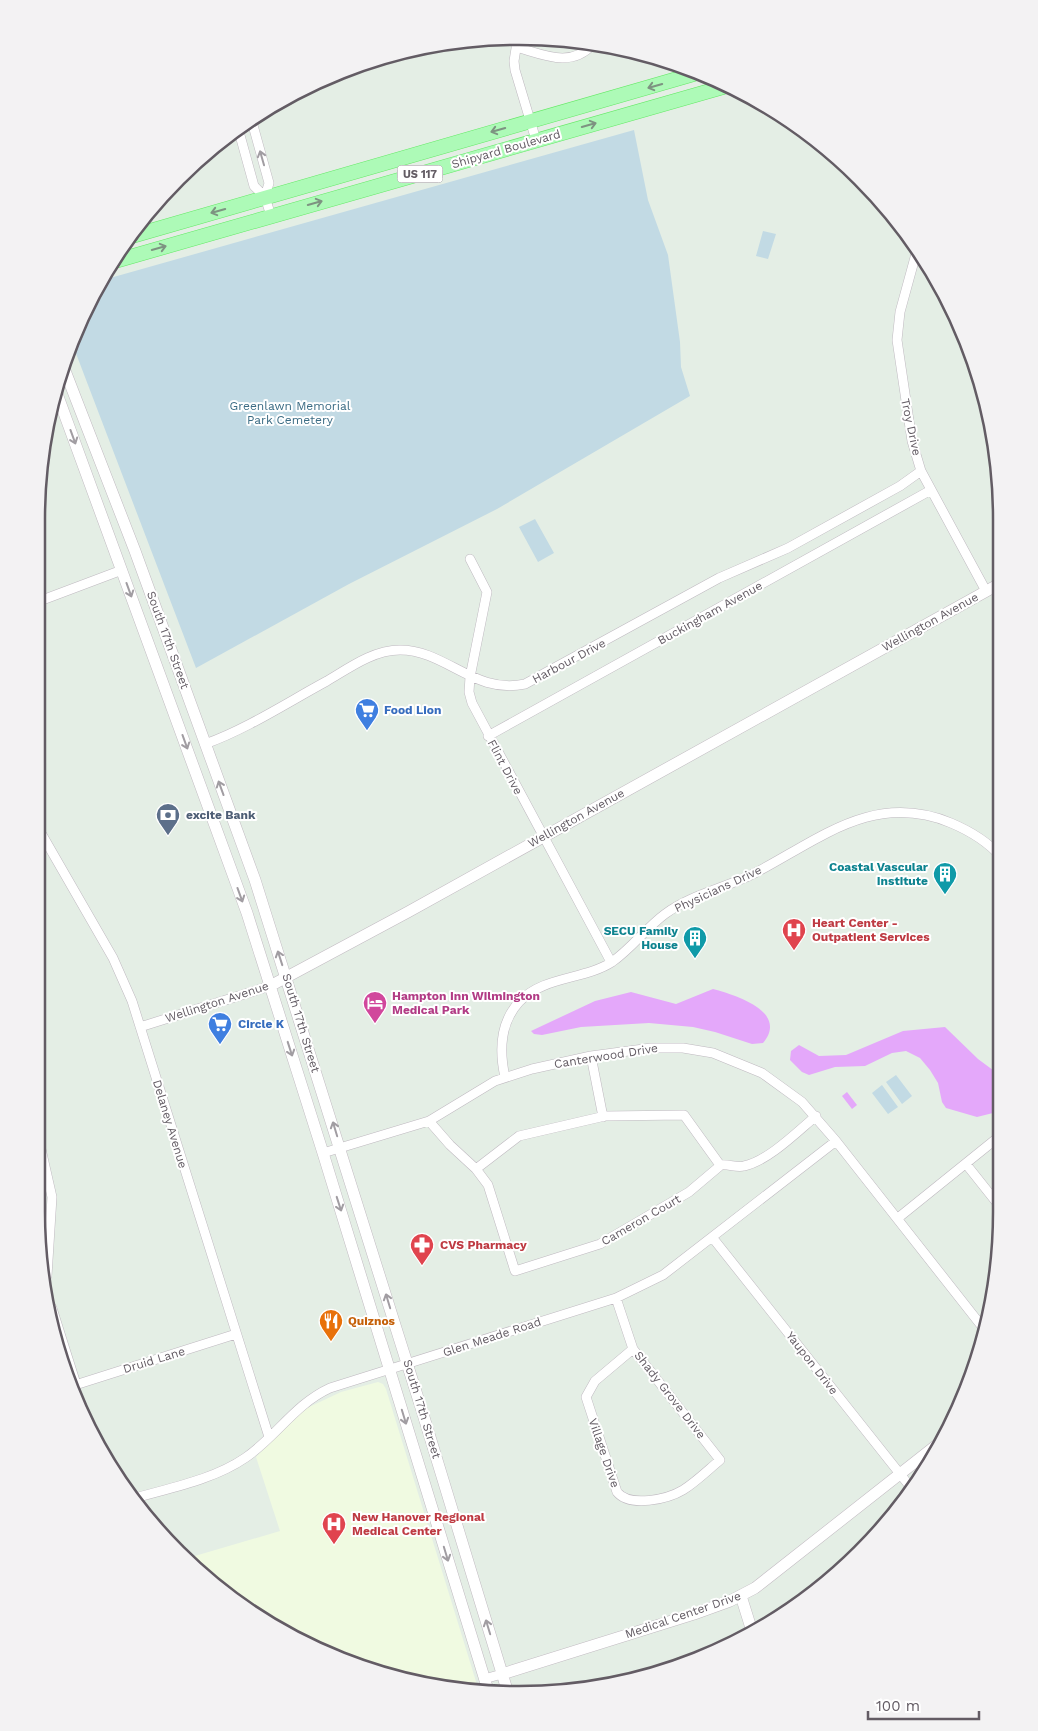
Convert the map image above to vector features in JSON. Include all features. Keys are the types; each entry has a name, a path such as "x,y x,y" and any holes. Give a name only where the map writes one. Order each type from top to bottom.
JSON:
{"main road":[{"name":"Shipyard Boulevard","path":"140,234 687,76"},
{"name":"Shipyard Boulevard","path":"123,259 717,89"},
{"name":"South 17th Street","path":"67,376 135,550 255,880 408,1364 506,1686"},
{"name":"South 17th Street","path":"60,402 237,887 270,986 486,1684"},
{"name":"Wellington Avenue","path":"270,986 993,587"},
{"name":"Medical Center Drive","path":"502,1674 694,1614 742,1596 755,1588 926,1453"},
{"path":"742,1596 750,1625"}],"street":[{"path":"536,140 515,70 516,47 542,56 562,58 577,56 585,50"},
{"path":"253,127 269,182 265,198"},
{"path":"240,136 254,186 265,198 271,216"},
{"name":"Troy Drive","path":"915,259 900,312 897,340 912,441 921,471 986,591"},
{"name":"Harbour Drive","path":"205,744 382,652 400,650 426,655 470,677 504,687 532,681 720,578 788,548 900,486 921,471"},
{"name":"Buckingham Avenue","path":"488,736 931,490"},
{"name":"Flint Drive","path":"470,559 487,592 470,677 469,692 472,703 542,837 611,962"},
{"path":"45,599 122,570"},
{"name":"Physicians Drive","path":"505,1077 502,1059 502,1037 508,1018 519,1002 543,986 590,972 611,962 676,907 753,874 835,828 865,816 896,812 943,819 973,834 993,850"},
{"name":"Delaney Avenue","path":"45,840 113,958 140,1027 269,1437"},
{"name":"Wellington Avenue","path":"140,1027 270,986"},
{"name":"Canterwood Drive","path":"323,1153 429,1121 476,1091 505,1077 591,1056 667,1047 713,1054 752,1068 773,1080 789,1091 816,1116 980,1323"},
{"path":"591,1056 602,1117"},
{"path":"476,1169 519,1136 602,1117 684,1115 720,1165 742,1167 750,1165 773,1150 816,1116"},
{"name":"Cameron Court","path":"429,1121 450,1145 476,1169 488,1185 515,1271 600,1244 689,1192 720,1165"},
{"name":"Glen Meade Road","path":"140,1497 224,1470 244,1459 295,1411 317,1394 330,1388 616,1298 663,1276 836,1141"},
{"path":"898,1218 993,1142"},
{"path":"966,1164 993,1198"},
{"path":"45,1166 52,1197 48,1262"},
{"name":"Yaupon Drive","path":"712,1237 907,1483"},
{"name":"Shady Grove Drive","path":"616,1298 633,1349 720,1460"},
{"name":"Druid Lane","path":"78,1384 236,1334"},
{"name":"Village Drive","path":"633,1349 594,1380 586,1397 610,1478 619,1494 626,1499 635,1500 674,1494 683,1490 720,1460"},
{"path":"486,1684 502,1674"}],"shaded area":[{"path":"713,989 746,1001 765,1014 769,1022 769,1032 763,1043 752,1044 693,1027 649,1023 581,1027 542,1035 534,1034 531,1031 595,1001 631,992 676,1004"},
{"path":"945,1027 978,1059 993,1070 993,1113 977,1117 946,1108 942,1102 938,1083 930,1070 920,1058 906,1051 892,1053 865,1066 835,1067 809,1075 802,1072 790,1060 791,1051 799,1045 819,1056 846,1055 903,1031"},
{"path":"847,1092 857,1105 852,1109 842,1096"},
{"name":"New Hanover Regional Medical Center","path":"378,1382 383,1384 386,1389 477,1684 427,1677 396,1670 338,1650 309,1637 256,1606 230,1588 194,1556 280,1531 256,1457 297,1415 307,1408 341,1392"}],"green space":[{"name":"Greenlawn Memorial Park Cemetery","path":"634,130 648,200 668,255 680,342 681,367 690,396 497,509 349,584 196,668 76,352 94,309 112,278"},
{"path":"763,231 776,234 768,259 756,256"},
{"path":"535,519 554,553 538,562 519,527"},
{"path":"896,1075 912,1096 902,1104 886,1082"},
{"path":"882,1085 898,1107 888,1114 872,1093"}],"place":[{"name":"Food Lion","path":"367,731"},
{"name":"excite Bank","path":"168,836"},
{"name":"Coastal Vascular Institute","path":"945,895"},
{"name":"Heart Center - Outpatient Services","path":"794,951"},
{"name":"SECU Family House","path":"695,959"},
{"name":"Hampton Inn Wilmington Medical Park","path":"375,1024"},
{"name":"Circle K","path":"220,1045"},
{"name":"CVS Pharmacy","path":"422,1266"},
{"name":"Quiznos","path":"331,1342"},
{"name":"New Hanover Regional Medical Center","path":"334,1545"}]}
